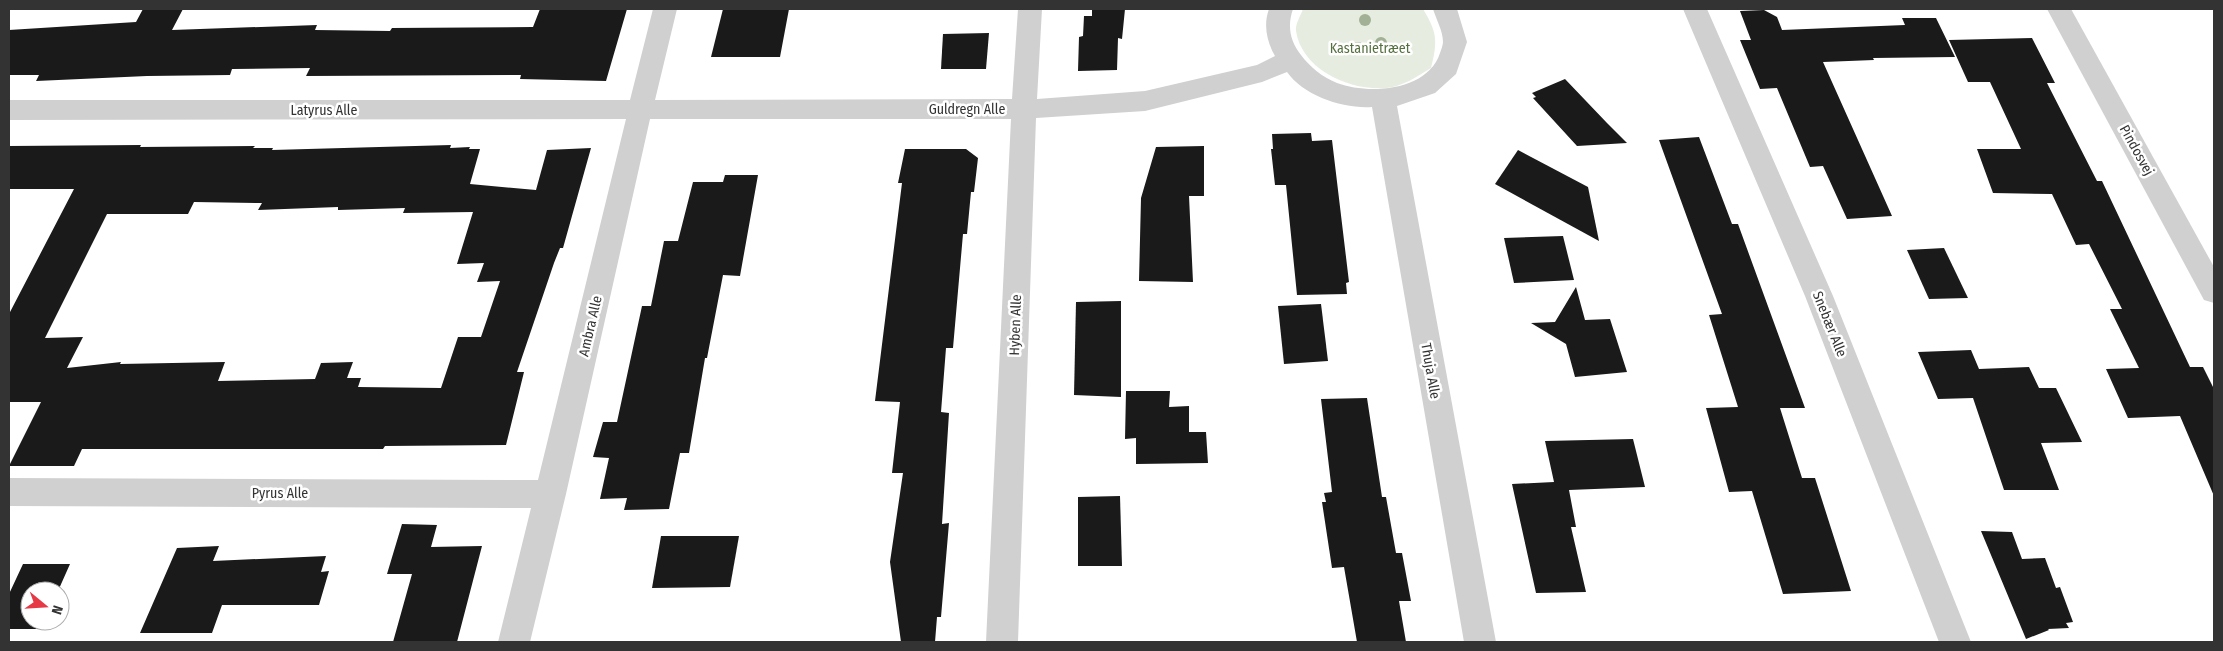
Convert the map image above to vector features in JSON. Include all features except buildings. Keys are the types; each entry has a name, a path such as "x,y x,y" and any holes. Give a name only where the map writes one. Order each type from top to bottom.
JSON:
{"street":[{"name":"Ambra Alle","path":"514,642 551,494 639,111 665,9"},
{"name":"Hyben Alle","path":"1002,642 1024,109 1030,9"},
{"path":"1281,9 1278,15 1278,35 1288,61 1325,88 1353,97 1383,99 1410,94 1433,82 1449,65 1455,45 1453,24 1445,9"},
{"name":"Snebær Alle","path":"1696,9 1819,296 1955,642"},
{"name":"Pindosvej","path":"2059,9 2214,292"},
{"name":"Guldregn Alle","path":"639,111 1024,109 1145,101 1262,73 1288,61"},
{"name":"Thuja Alle","path":"1383,99 1480,642"},
{"name":"Latyrus Alle","path":"9,110 639,111"},
{"name":"Pyrus Alle","path":"9,492 551,494"}],"green space":[{"name":"Kastanietræet","path":"1303,9 1423,9 1435,37 1435,51 1431,68 1410,81 1386,88 1372,88 1343,82 1318,67 1300,45 1296,28"}]}
